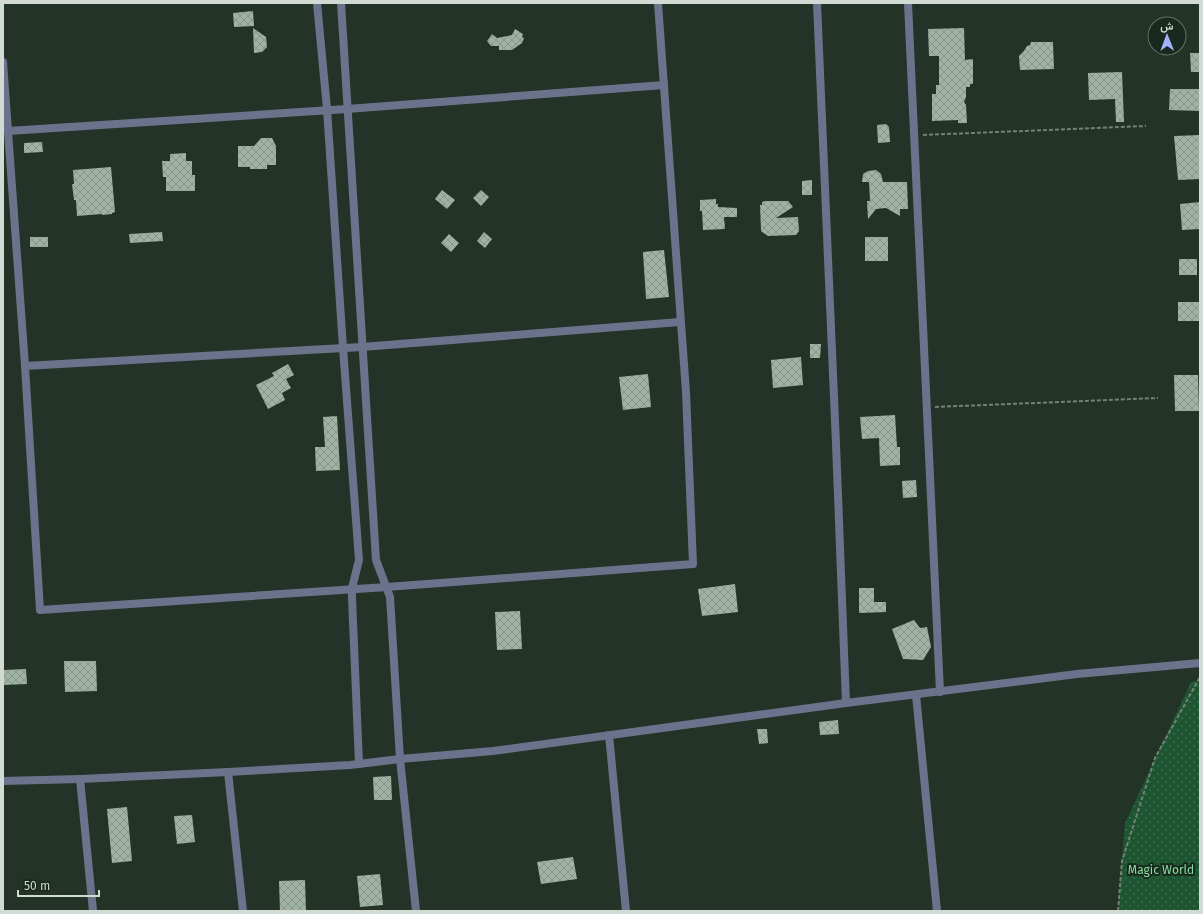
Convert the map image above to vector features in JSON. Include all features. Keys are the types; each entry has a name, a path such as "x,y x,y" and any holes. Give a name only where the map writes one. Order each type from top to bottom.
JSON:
{"street":[{"path":"317,3 327,109 358,560 352,588 352,605 360,764"},
{"path":"341,3 376,560 390,597 400,759 416,911"},
{"path":"3,62 25,366 40,610 694,564 686,392 658,3"},
{"path":"817,3 846,703"},
{"path":"908,3 940,692"},
{"path":"8,131 327,109 347,109 664,85"},
{"path":"25,366 362,347 680,322"},
{"path":"3,781 228,772 360,764 493,751 846,703 1077,674 1200,663"},
{"path":"916,695 938,911"},
{"path":"609,735 626,911"},
{"path":"228,772 243,911"},
{"path":"80,779 93,911"}],"path":[{"path":"914,135 1146,126"},
{"path":"926,408 1158,398"},
{"path":"1118,911 1122,861 1155,758 1200,678"}],"green space":[{"name":"Magic World","path":"1200,681 1200,911 1118,911 1125,823 1191,682"}],"building":[{"path":"253,11 254,26 234,27 233,13"},
{"path":"253,28 266,37 267,47 262,52 254,53"},
{"path":"964,28 965,60 973,59 973,84 970,84 970,87 966,87 966,97 964,102 966,105 967,123 958,123 958,120 932,121 932,94 936,94 936,85 939,85 939,56 929,56 928,29"},
{"path":"515,29 523,34 522,37 524,38 522,43 512,50 499,50 499,46 491,46 487,41 492,34 497,38 512,35"},
{"path":"1031,42 1053,42 1054,69 1020,70 1019,56"},
{"path":"1190,53 1200,53 1200,72 1191,72"},
{"path":"1122,72 1124,122 1116,122 1115,99 1089,100 1088,73"},
{"path":"1170,89 1200,89 1200,111 1169,110"},
{"path":"886,124 889,127 890,142 878,143 877,125"},
{"path":"1200,135 1200,179 1178,180 1174,136"},
{"path":"261,138 272,138 276,146 276,165 267,165 267,169 238,167 238,146 254,146"},
{"path":"42,142 43,152 24,153 24,143"},
{"path":"186,153 186,161 192,161 192,175 195,175 195,191 166,191 166,177 163,177 162,161 170,161 170,154"},
{"path":"111,167 115,212 112,214 77,216 76,200 74,200 72,184 74,184 73,170"},
{"path":"876,170 881,174 883,182 907,182 908,209 900,209 900,216 886,208 876,209 868,219 867,201 870,201 869,182 862,182 863,174 868,171"},
{"path":"812,180 812,195 802,195 802,181"},
{"path":"442,190 455,200 447,209 435,199"},
{"path":"481,190 489,197 481,206 473,198"},
{"path":"716,199 716,204 718,204 718,207 737,208 737,217 724,217 725,229 703,230 700,200"},
{"path":"788,201 793,207 776,218 798,217 799,231 796,235 768,236 761,231 760,205 762,205 762,202"},
{"path":"1200,202 1200,229 1182,230 1180,204"},
{"path":"162,232 163,241 130,243 129,234"},
{"path":"484,232 492,239 485,248 477,241"},
{"path":"449,234 459,243 451,252 441,243"},
{"path":"30,237 48,237 48,247 30,247"},
{"path":"865,237 888,237 888,261 865,261"},
{"path":"664,250 669,297 646,299 643,252"},
{"path":"1179,259 1197,259 1197,275 1179,275"},
{"path":"1178,302 1200,302 1200,321 1178,321"},
{"path":"810,344 821,344 820,358 810,358"},
{"path":"801,357 803,385 773,388 771,360"},
{"path":"288,364 294,375 286,379 291,388 282,393 285,400 268,409 256,385 274,376 272,373"},
{"path":"648,374 651,407 623,410 619,377"},
{"path":"1174,375 1198,375 1199,411 1175,411"},
{"path":"895,415 897,447 900,447 900,465 880,466 879,438 862,439 860,417"},
{"path":"337,416 340,470 316,471 315,447 325,447 323,417"},
{"path":"916,480 917,497 903,498 902,481"},
{"path":"735,584 738,612 702,616 698,589"},
{"path":"859,588 874,588 874,602 886,602 886,612 859,613"},
{"path":"520,611 522,649 497,650 495,612"},
{"path":"914,620 920,628 927,627 931,647 923,660 903,659 892,629"},
{"path":"64,661 96,661 97,691 65,692"},
{"path":"26,669 27,684 3,685 3,670"},
{"path":"838,720 839,734 820,735 819,722"},
{"path":"757,729 767,729 768,743 759,744"},
{"path":"391,776 392,800 374,800 373,777"},
{"path":"127,807 132,861 112,863 107,809"},
{"path":"192,815 195,842 177,844 174,816"},
{"path":"573,857 577,879 541,884 537,862"},
{"path":"380,874 383,905 360,907 357,876"},
{"path":"305,880 306,911 280,911 279,881"}]}
